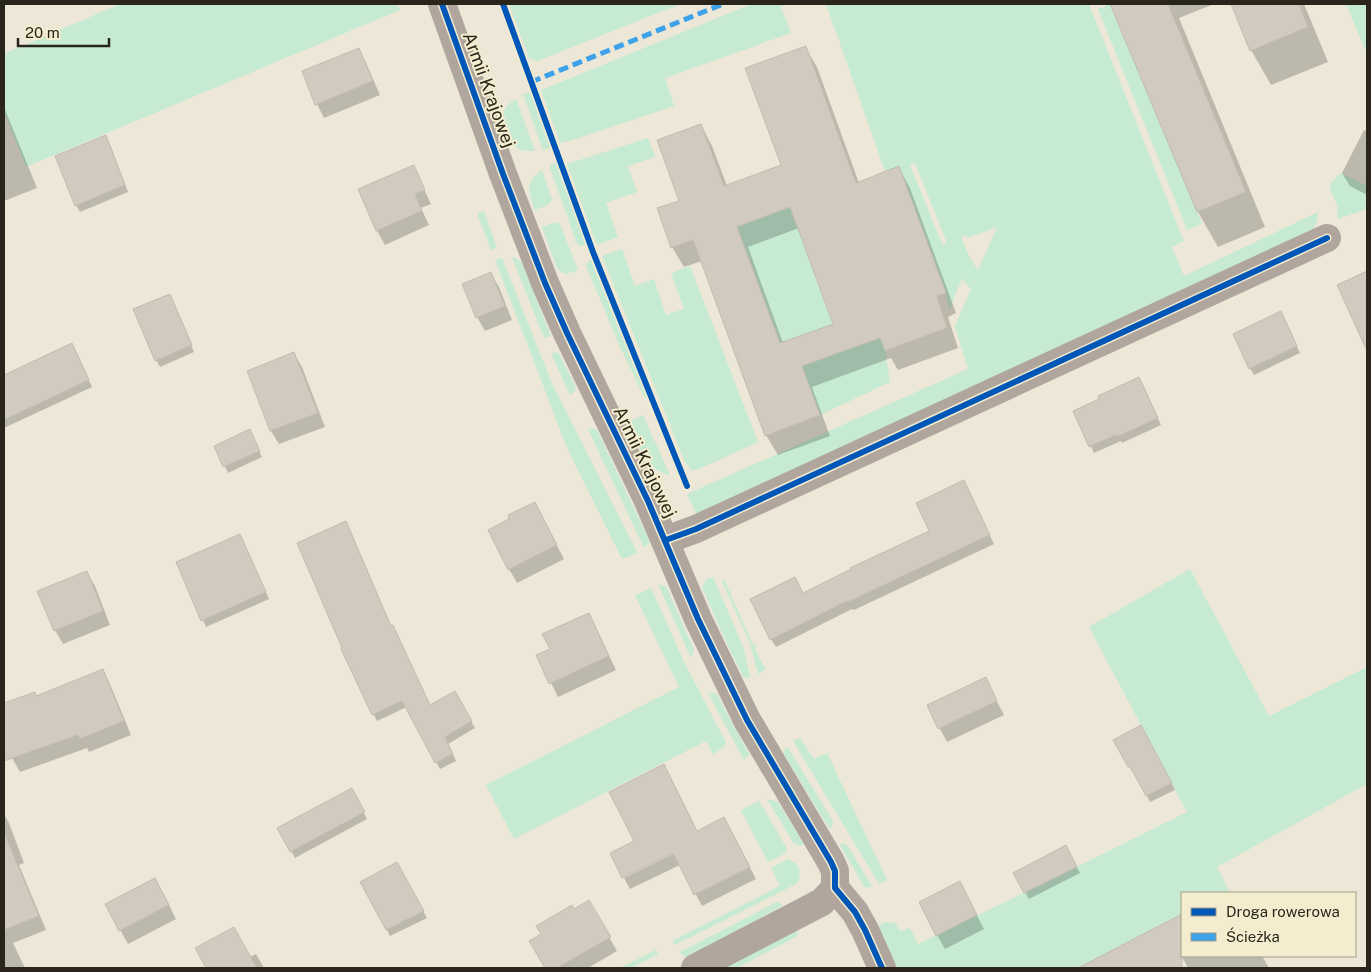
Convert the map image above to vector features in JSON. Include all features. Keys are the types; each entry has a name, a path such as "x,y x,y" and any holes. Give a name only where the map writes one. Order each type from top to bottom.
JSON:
{"street":[{"name":"Armii Krajowej","path":"442,4 503,174 545,282 574,349 666,540 698,618 747,720 831,862 835,871 835,888"},
{"path":"666,540 696,529 1327,238"},
{"path":"695,968 822,902 835,888 855,912 882,968"}],"green space":[{"path":"120,4 398,4 400,10 26,167 4,112 4,54"},
{"path":"509,4 681,4 537,61 529,58"},
{"path":"752,4 787,4 781,7 791,33 665,78 674,106 560,143 541,90"},
{"path":"826,4 1089,4 1184,241 1172,247 1184,276 1318,212 1317,221 1312,231 697,516 687,494 968,369 955,326 971,289 962,279 949,310 946,293 899,167 885,171","holes":["915,163 947,243 942,244 910,165","997,227 978,270 961,238 967,235 968,238"]},
{"path":"1110,4 1202,224 1187,230 1098,9"},
{"path":"1346,4 1367,4 1367,54"},
{"path":"530,92 550,148 543,150 523,94"},
{"path":"516,99 535,151 516,147 512,144 505,130 503,116 505,109"},
{"path":"648,138 655,157 628,166 637,192 606,203 618,237 597,245 567,164"},
{"path":"556,163 586,244 581,246 577,244 549,165"},
{"path":"542,170 552,199 548,205 535,210 530,193 530,183 536,174"},
{"path":"1341,173 1367,186 1367,209 1338,219 1337,204 1330,190 1331,183"},
{"path":"790,207 843,351 880,338 885,351 890,382 820,415 792,339 780,343 737,227"},
{"path":"484,211 497,248 491,250 477,213"},
{"path":"556,222 560,224 578,270 566,274 557,268 542,227"},
{"path":"622,249 635,286 654,279 666,315 684,309 671,273 690,266 758,442 697,470 691,470 685,462 602,256"},
{"path":"512,257 515,257 522,263 551,336 544,338"},
{"path":"502,258 551,381 637,552 636,554 622,559 567,448 495,260"},
{"path":"589,260 591,260 647,398 645,398 620,347 586,266"},
{"path":"558,352 576,387 570,395 551,354"},
{"path":"643,415 670,475 654,468 644,457 637,443 630,427 633,420"},
{"path":"588,429 597,430 650,542 644,548"},
{"path":"1190,569 1269,716 1367,667 1367,784 1217,867 1230,892 1181,892 1181,924 1177,916 1078,968 890,968 878,927 885,922 895,923 900,931 910,928 918,944 1187,812 1089,627"},
{"path":"713,577 743,646 750,677 744,678 702,587 707,579"},
{"path":"724,579 752,643 756,645 755,650 766,670 758,674 750,643 722,582"},
{"path":"658,584 666,586 694,650 691,658"},
{"path":"651,588 684,662 726,742 724,747 713,754 706,741 514,839 486,785 679,687 635,595"},
{"path":"708,693 716,693 749,754 744,760"},
{"path":"800,738 814,759 827,753 887,880 879,884 793,741"},
{"path":"787,746 833,821 832,827 829,828 783,753"},
{"path":"767,799 778,802 804,844 800,846 794,844"},
{"path":"759,801 786,847 786,853 768,862 741,810"},
{"path":"842,843 847,845 872,886 865,888 840,845"},
{"path":"788,859 797,865 800,873 799,881 794,885 675,945 672,941 780,886 771,868"},
{"path":"777,902 782,904 782,906 688,957 680,952"},
{"path":"796,929 798,932 796,937 737,968 720,968"},
{"path":"656,950 658,954 631,968 620,968"}],"building":[{"path":"1110,4 1168,4 1246,192 1197,212"},
{"path":"1231,4 1299,4 1308,27 1250,51"},
{"path":"806,46 856,183 899,166 946,293 937,296 947,328 885,351 880,338 802,366 820,415 765,436 693,240 671,248 657,208 679,201 657,140 701,124 724,186 781,165 745,68","holes":["790,207 833,324 780,343 737,227"]},
{"path":"359,48 373,81 315,105 302,71"},
{"path":"106,135 125,185 75,206 55,156"},
{"path":"414,165 425,190 415,194 422,211 376,231 358,189"},
{"path":"1367,271 1367,351 1337,285"},
{"path":"491,272 505,306 476,318 462,284"},
{"path":"170,294 192,345 155,361 133,309"},
{"path":"1281,311 1297,346 1249,369 1233,334"},
{"path":"72,343 89,380 4,420 4,375"},
{"path":"294,352 318,413 270,431 247,371"},
{"path":"1139,377 1158,418 1117,437 1116,435 1089,447 1073,411 1099,399 1098,396"},
{"path":"250,429 260,451 223,467 214,446"},
{"path":"964,480 990,535 847,601 770,640 750,599 795,577 803,593 850,568 929,531 916,503"},
{"path":"535,502 557,545 508,570 488,530 509,519 508,515"},
{"path":"346,521 391,626 393,625 430,705 455,691 472,721 445,737 453,754 435,763 402,701 372,715 341,649 297,543"},
{"path":"240,534 266,592 201,621 176,562"},
{"path":"87,571 103,611 54,631 37,591"},
{"path":"589,613 609,656 549,684 536,655 550,649 542,634"},
{"path":"103,669 124,721 80,739 78,735 4,761 4,703 35,692 36,696"},
{"path":"986,677 997,701 938,729 927,705"},
{"path":"1141,725 1172,783 1146,796 1113,740"},
{"path":"664,764 697,831 724,817 750,867 694,895 673,853 622,878 610,853 634,841 609,792"},
{"path":"352,788 365,812 290,852 277,828"},
{"path":"4,832 39,916 4,930"},
{"path":"1066,845 1077,867 1024,893 1013,873"},
{"path":"397,862 424,911 386,930 360,882"},
{"path":"155,878 169,905 119,931 105,904"},
{"path":"960,881 977,915 936,936 919,902"},
{"path":"589,900 611,937 557,968 545,968 529,941 541,934 536,926 572,905 574,909"},
{"path":"1181,915 1182,968 1078,968"},
{"path":"234,927 257,968 206,968 195,948"}],"marked path":[{"path":"531,82 723,4"}],"cycle path":[{"path":"442,4 503,174 545,283 567,333 648,501 698,619 747,720 831,862 835,871 835,888 855,912 882,968"},
{"path":"503,4 593,252 687,486"},
{"path":"666,540 696,529 1327,238"}]}
